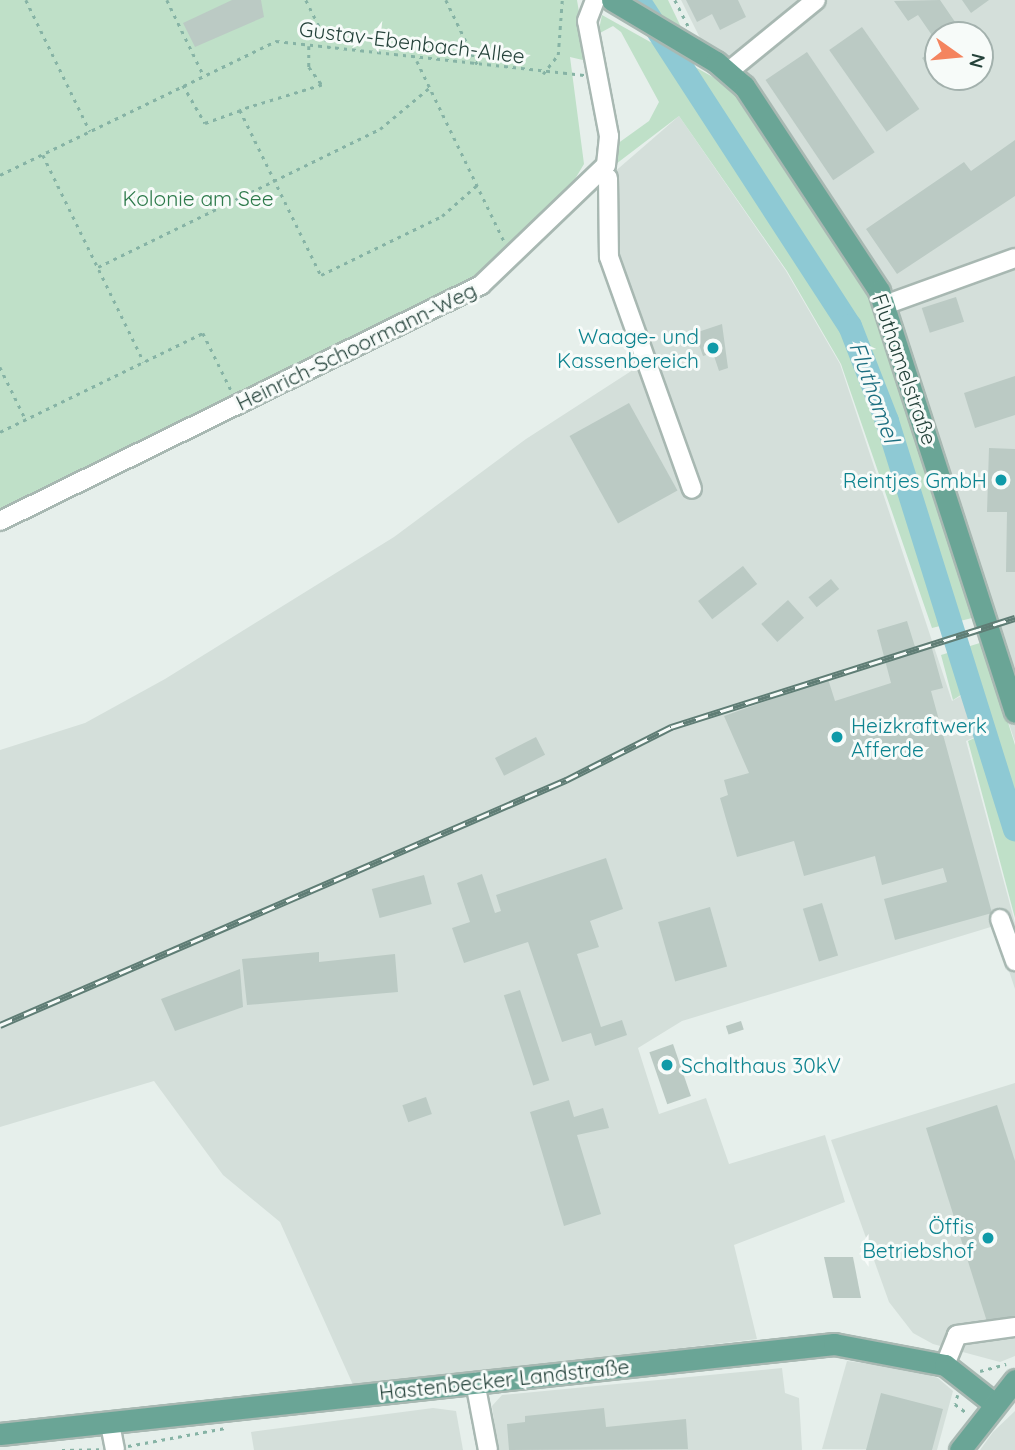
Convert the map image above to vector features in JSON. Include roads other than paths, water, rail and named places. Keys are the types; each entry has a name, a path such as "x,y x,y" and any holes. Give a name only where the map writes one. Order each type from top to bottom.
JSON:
{"main road":[{"name":"Fluthamelstraße","path":"612,0 729,71 885,305 1015,712"},
{"name":"Hastenbecker Landstraße","path":"0,1434 834,1344 945,1365 992,1402"},
{"path":"960,1450 978,1419 1015,1380"}],"street":[{"name":"Heinrich-Schoormann-Weg","path":"0,522 481,285 606,165 609,136 587,21 595,0"},
{"path":"729,71 816,0"},
{"path":"608,178 608,257 692,489"},
{"path":"885,305 1015,258"},
{"path":"1000,919 1015,961"},
{"path":"945,1365 957,1335 1015,1327"},
{"path":"475,1382 488,1450"},
{"path":"110,1424 115,1450"}],"waterway":[{"name":"Fluthamel","path":"638,0 850,326 887,421 1015,829"}],"railway":[{"path":"0,1025 566,780 671,727 1015,618"}],"place":[{"name":"Waage- und Kassenbereich","path":"713,348"},
{"name":"Reintjes GmbH","path":"1001,480"},
{"name":"Heizkraftwerk Afferde","path":"837,737"},
{"name":"Schalthaus 30kV","path":"667,1065"},
{"name":"Öffis Betriebshof","path":"988,1238"}],"park label":[{"name":"Kolonie am See","path":"198,198"}]}
